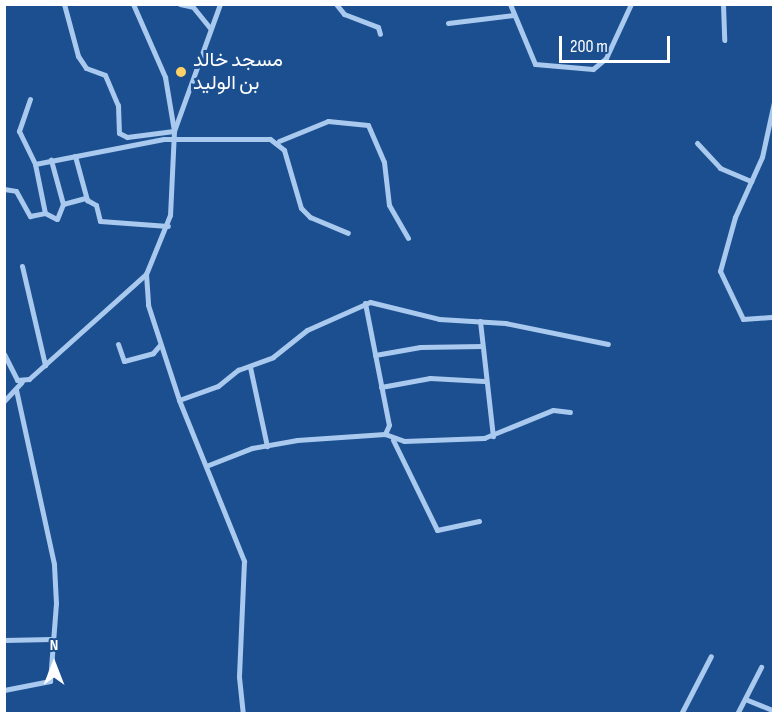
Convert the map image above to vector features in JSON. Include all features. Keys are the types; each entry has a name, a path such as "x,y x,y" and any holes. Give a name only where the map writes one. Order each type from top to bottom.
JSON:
{"street":[{"path":"64,4 81,63 105,75 117,100 119,133 127,137 174,131"},
{"path":"133,4 165,77 174,131"},
{"path":"180,4 193,7 211,29"},
{"path":"4,401 22,382 45,365 146,274 168,226 174,131 220,4"},
{"path":"336,4 344,14 378,27 380,34"},
{"path":"510,4 535,64 593,69 606,58 631,4"},
{"path":"723,4 724,40"},
{"path":"448,23 514,15"},
{"path":"30,99 19,131 35,164 45,213"},
{"path":"774,102 751,181 720,271 743,319 774,317"},
{"path":"35,164 173,138 279,141 328,121 368,125 384,162 389,205 408,238"},
{"path":"279,141 301,208 310,217 348,233"},
{"path":"697,143 720,168 751,181"},
{"path":"75,156 86,198 98,208 100,221 168,226"},
{"path":"4,189 16,191 30,216 45,213 57,219 63,204 51,160"},
{"path":"63,204 86,198"},
{"path":"22,266 45,365"},
{"path":"146,274 146,289 160,345 179,400 245,567 239,677 243,714"},
{"path":"135,284 146,289"},
{"path":"179,400 250,367 307,330 365,303 608,344"},
{"path":"365,303 389,425 385,434"},
{"path":"480,321 484,381 493,436"},
{"path":"118,344 124,361 153,353 160,345"},
{"path":"375,355 420,347 482,346"},
{"path":"4,354 22,382"},
{"path":"250,367 267,446"},
{"path":"381,387 430,378 484,381"},
{"path":"4,690 49,684 52,639 54,564 16,390"},
{"path":"393,440 493,436 553,410 570,412"},
{"path":"206,466 267,446 385,434 393,440 435,528 479,521"},
{"path":"4,640 52,639"},
{"path":"681,714 711,656"},
{"path":"738,714 761,666"},
{"path":"745,699 774,711"}],"place":[{"name":"مسجد خالد بن الوليد","path":"181,72"}]}
